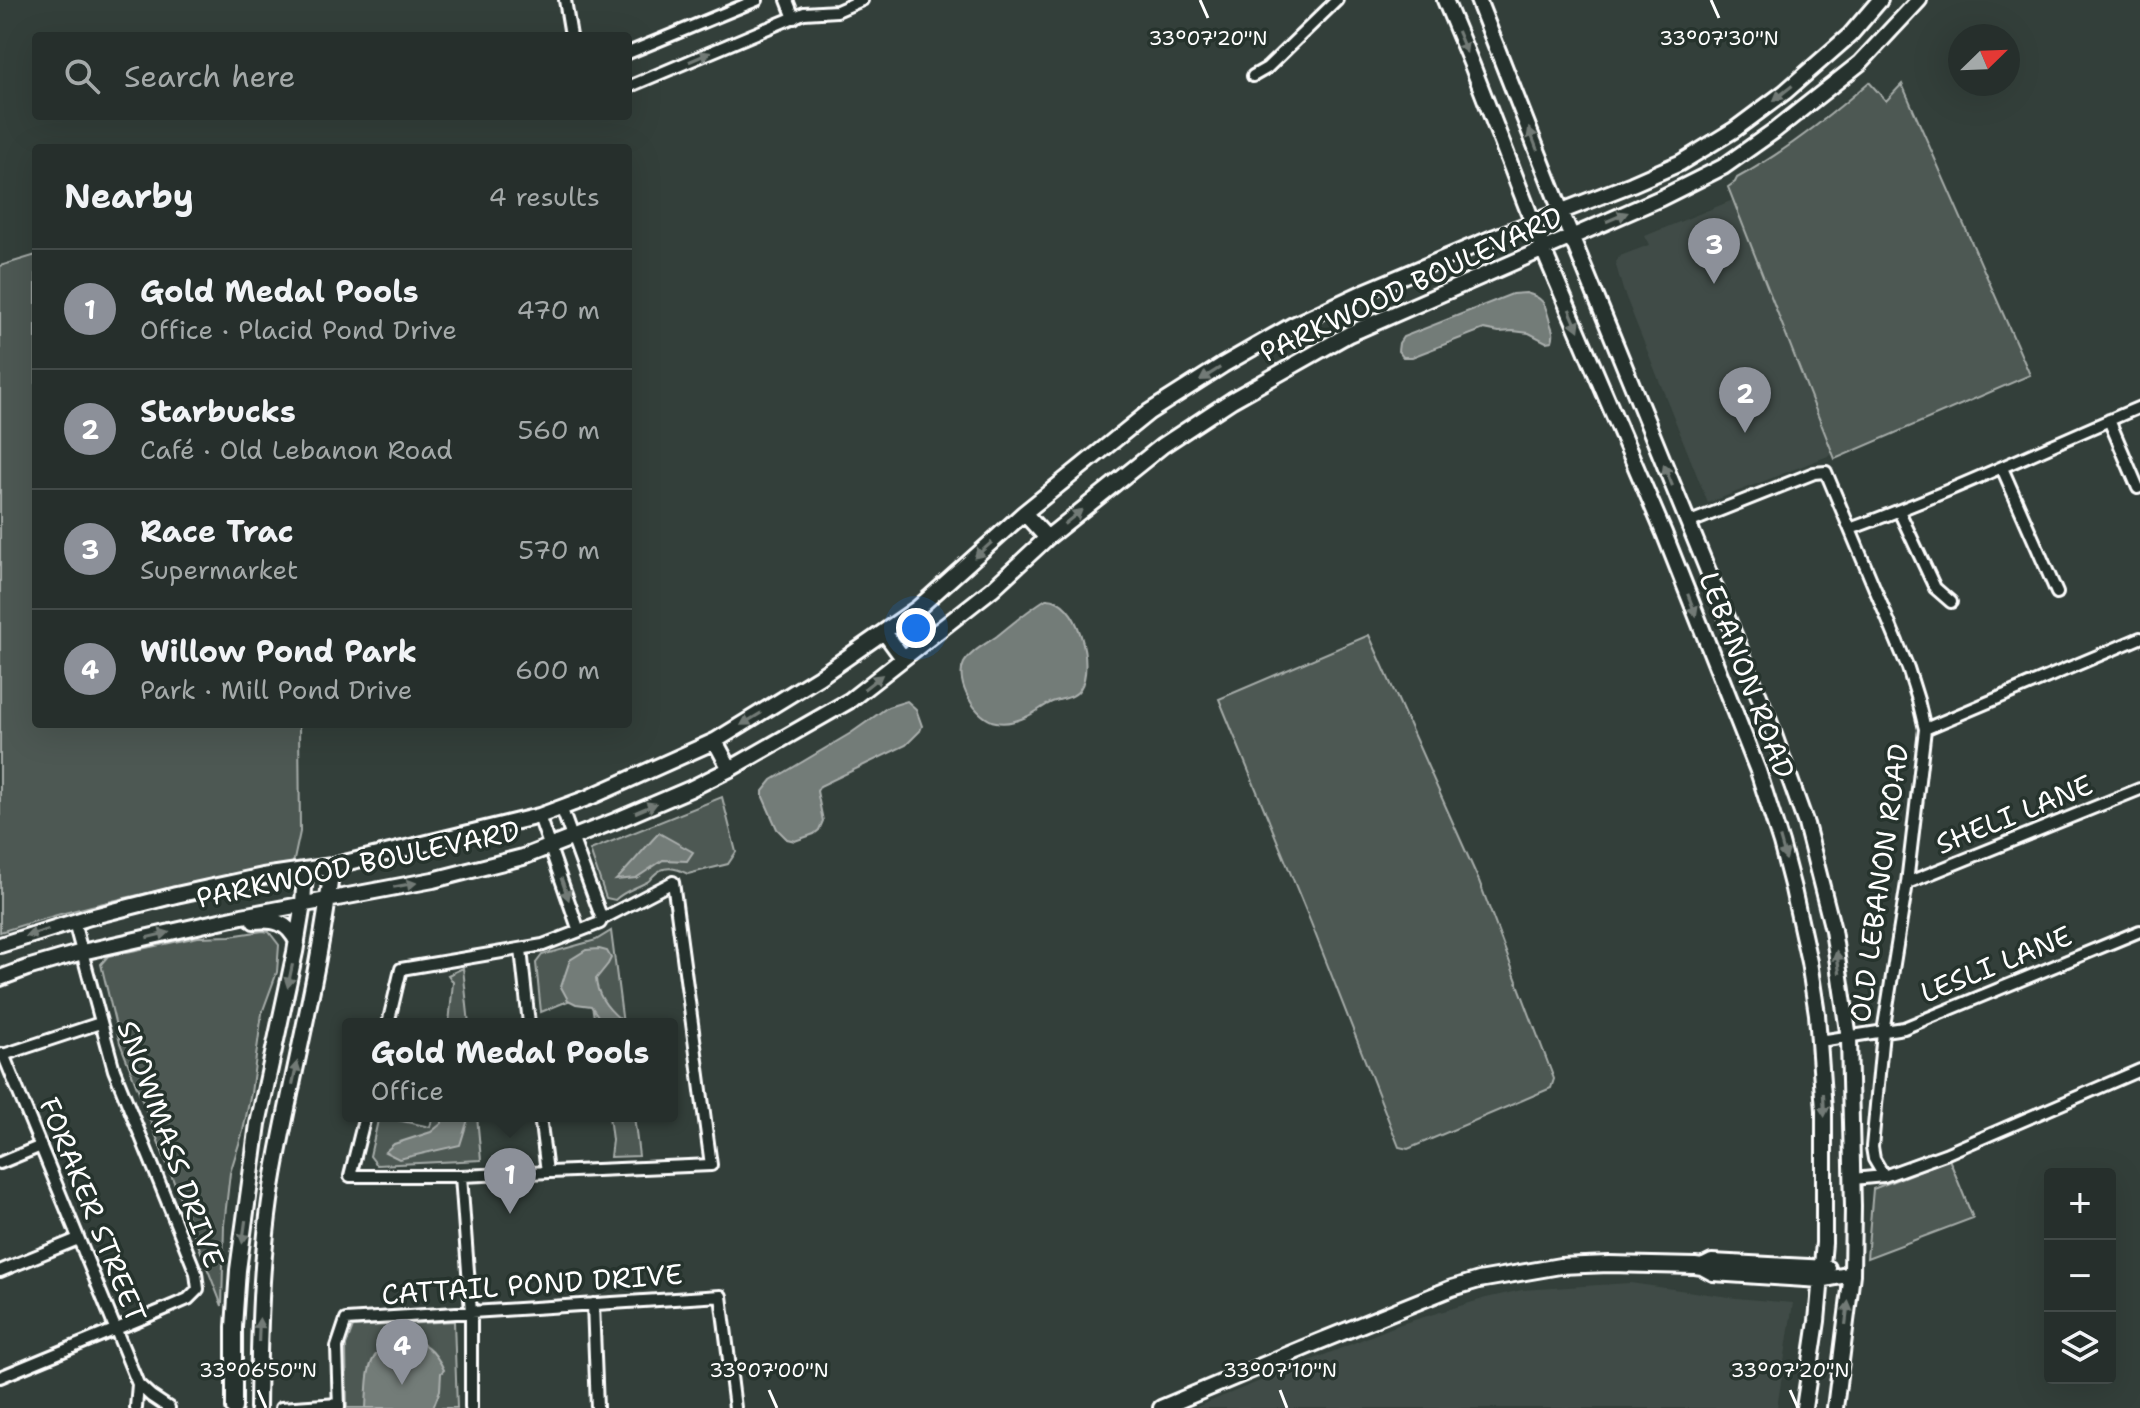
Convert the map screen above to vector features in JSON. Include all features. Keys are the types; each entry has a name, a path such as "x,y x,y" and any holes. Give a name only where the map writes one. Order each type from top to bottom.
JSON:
{"main road":[{"name":"LEBANON ROAD","path":"1445,0 1543,249 1664,533 1758,771 1793,889 1809,962 1820,1041 1825,1141 1822,1273 1804,1408"},
{"name":"LEBANON ROAD","path":"1478,0 1768,718 1806,824 1833,930 1849,1038 1853,1179 1852,1274 1835,1408"},
{"name":"PARKWOOD BOULEVARD","path":"0,945 176,895 263,876 332,866 539,816 590,797 715,741 819,677 918,608 1024,513 1149,412 1293,325 1364,292 1680,163 1734,130 1785,92 1848,37 1880,0"},
{"name":"PARKWOOD BOULEVARD","path":"0,978 82,952 303,904 433,880 551,847 730,769 849,701 941,631 1047,538 1162,446 1243,393 1349,334 1661,198 1723,167 1860,63 1919,0"},
{"path":"1848,37 1872,51"},
{"path":"1848,37 1860,63"},
{"path":"1024,513 1047,538"},
{"path":"1664,533 1688,523"},
{"path":"884,632 903,658"},
{"path":"715,741 730,769"},
{"path":"258,1408 259,1323 268,1222 277,1161 329,899 332,866"},
{"path":"234,1408 238,1270 258,1124 297,942 305,871"},
{"path":"221,921 277,921 285,925 297,942"},
{"path":"1161,1408 1452,1288 1479,1280 1560,1266 1609,1264 1702,1267 1713,1273 1852,1274"}],"street":[{"path":"565,0 570,32"},
{"path":"632,51 757,0"},
{"path":"787,0 794,18"},
{"path":"632,85 807,13 840,11 862,0"},
{"path":"1253,76 1267,68 1337,0"},
{"path":"632,76 639,82"},
{"path":"1850,529 2002,468 2140,407"},
{"path":"2109,420 2138,488"},
{"path":"2002,468 2057,593"},
{"name":"OLD LEBANON ROAD","path":"1688,523 1814,473 1826,472 1908,668 1918,700 1925,729 1907,883 1883,1032 1872,1147 1874,1159 1884,1176"},
{"path":"1899,511 1935,588 1951,602"},
{"path":"1925,729 2140,638"},
{"name":"SHELI LANE","path":"1907,883 2140,789"},
{"path":"561,807 602,919"},
{"path":"539,816 579,931"},
{"path":"364,1122 350,1176 461,1176 711,1165 673,882 602,919 600,923 543,945 401,969 389,1018"},
{"name":"SNOWMASS DRIVE","path":"74,922 118,1082 196,1273 198,1289 188,1299 115,1329"},
{"name":"LESLI LANE","path":"1820,1041 1904,1028 2140,931"},
{"path":"521,949 528,1018"},
{"path":"2,1055 100,1023"},
{"name":"FORAKER STREET","path":"2,1055 138,1384 138,1408"},
{"path":"1853,1179 1884,1176 1945,1154 2140,1070"},
{"path":"541,1122 547,1172"},
{"path":"0,1163 41,1146"},
{"path":"461,1176 471,1312 471,1408"},
{"path":"0,1271 78,1239"},
{"name":"CATTAIL POND DRIVE","path":"338,1406 337,1347 346,1320 721,1296 735,1408"},
{"path":"593,1304 597,1408"},
{"path":"0,1377 115,1329"},
{"name":"FORAKER STREET","path":"138,1384 168,1407"},
{"path":"138,1408 152,1402 168,1407"},
{"path":"281,1408 338,1406"}],"shaded area":[{"path":"1869,82 1886,101 1902,84 2030,375 1835,459 1728,187 1806,134"},
{"path":"1733,200 1833,454 1708,503 1623,290 1615,262 1620,256 1649,245 1645,236"},
{"path":"32,256 32,728 299,728 300,832 294,860 291,865 281,869 139,894 0,932 0,266"},
{"path":"1526,293 1543,303 1553,331 1552,341 1546,342 1529,333 1484,329 1412,357 1403,357 1398,351 1403,337 1512,294"},
{"path":"1046,599 1057,601 1067,609 1081,635 1086,665 1080,689 1019,720 1003,723 988,719 974,707 964,689 964,663 975,651"},
{"path":"1369,635 1479,881 1554,1079 1551,1088 1408,1149 1399,1147 1219,699"},
{"path":"907,701 916,709 922,726 920,731 906,745 820,786 817,791 823,821 819,830 795,841 787,839 777,829 763,797 763,791 772,780 888,707"},
{"path":"722,797 736,852 728,864 688,874 666,869 615,900 606,898 590,850"},
{"path":"659,833 693,852 687,861 663,860 636,878 616,880 627,868"},
{"path":"611,931 622,1018 594,1018 590,992 541,1012 536,963 542,955 596,940"},
{"path":"269,932 279,945 277,972 262,1013 251,1093 230,1173 224,1225 222,1306 120,1043 101,964 108,956 198,937"},
{"path":"586,950 607,951 611,958 596,979 598,991 619,1018 598,1018 591,1006 568,1000 561,987 570,960"},
{"path":"463,968 468,1018 450,1018 453,982 448,975"},
{"path":"378,1122 407,1122 430,1127 431,1122 478,1122 481,1160 377,1165 370,1156"},
{"path":"467,1122 460,1145 399,1159 385,1152 394,1144 431,1132 442,1123"},
{"path":"610,1122 635,1122 639,1156 610,1157"},
{"path":"1949,1159 1973,1218 1867,1258 1873,1189"},
{"path":"1630,1283 1793,1303 1777,1408 1194,1408 1398,1325 1486,1298 1522,1290"},
{"path":"454,1321 457,1408 347,1408 346,1346 353,1327"},
{"path":"403,1335 428,1348 444,1370 433,1408 366,1408 369,1373 375,1356 381,1348"}],"place":[{"name":"Race Trac","path":"1714,284"},
{"name":"Starbucks","path":"1745,433"},
{"name":"Gold Medal Pools","path":"510,1214"},
{"name":"Willow Pond Park","path":"402,1385"}]}
